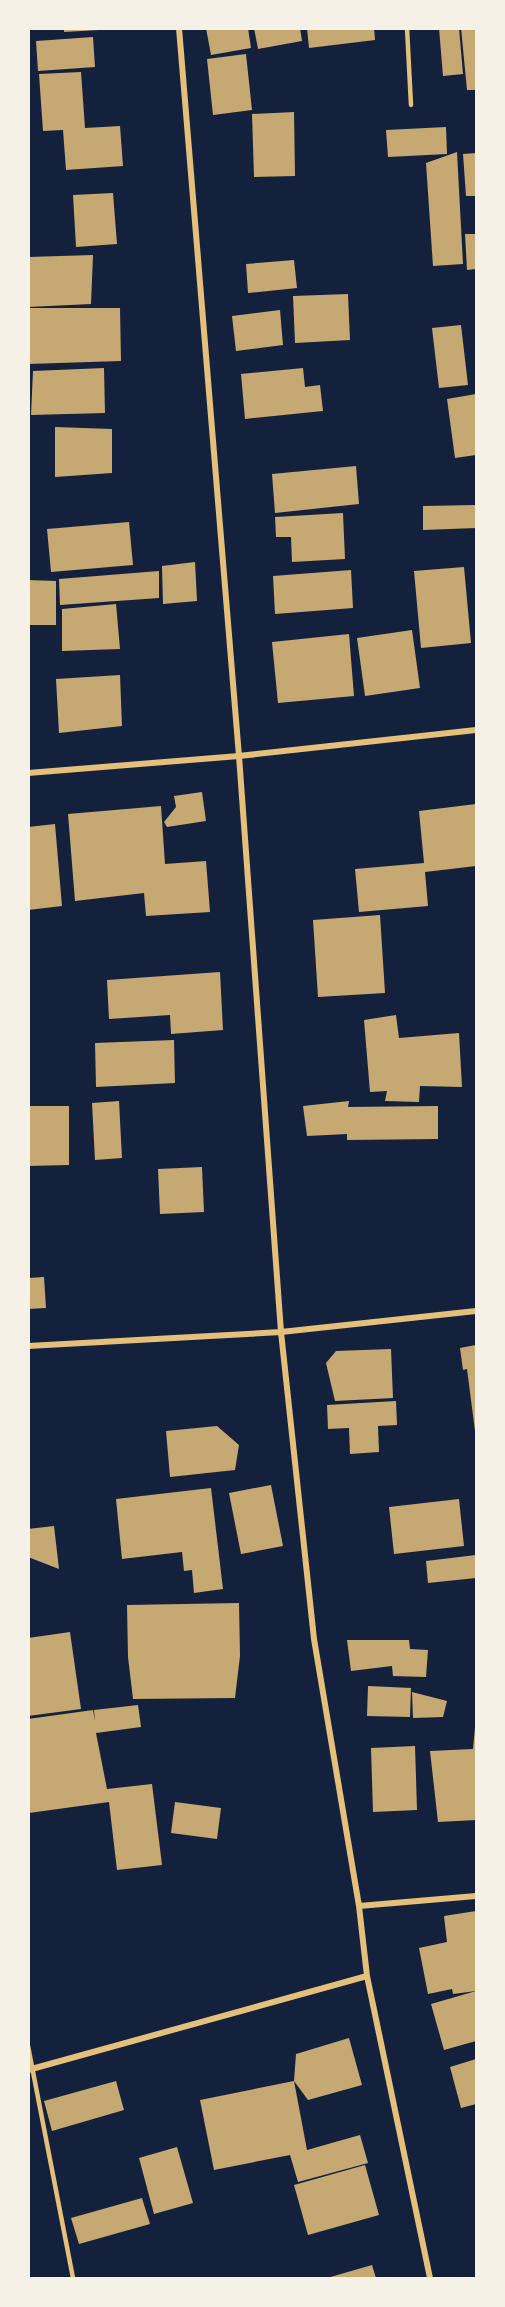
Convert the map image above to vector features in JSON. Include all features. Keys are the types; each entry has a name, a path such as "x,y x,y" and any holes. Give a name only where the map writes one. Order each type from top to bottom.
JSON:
{"street":[{"path":"179,28 238,756 281,1332 314,1639 359,1906 367,1976 430,2278"},
{"path":"28,773 238,756 477,730"},
{"path":"28,1346 281,1332 477,1311"},
{"path":"359,1906 477,1896"},
{"path":"31,2070 367,1976"}],"lane":[{"path":"407,28 411,105"},
{"path":"28,2046 73,2278"}],"building":[{"path":"64,28 99,28 99,30 64,32"},
{"path":"206,28 248,28 251,48 211,55"},
{"path":"254,28 300,28 302,41 258,49"},
{"path":"307,28 374,28 375,40 309,48"},
{"path":"439,28 459,28 463,74 443,76"},
{"path":"461,28 476,28 476,90 467,90"},
{"path":"93,37 95,67 38,71 36,41"},
{"path":"246,54 252,110 213,115 207,59"},
{"path":"81,72 85,128 120,126 123,166 66,170 63,130 43,131 39,74"},
{"path":"294,112 295,176 254,177 252,114"},
{"path":"446,127 447,154 388,157 386,130"},
{"path":"457,152 463,264 433,266 426,163"},
{"path":"476,153 476,196 466,196 463,154"},
{"path":"113,193 117,244 76,247 73,195"},
{"path":"465,234 476,234 476,269 467,270"},
{"path":"93,255 91,304 28,307 28,257"},
{"path":"294,260 297,288 248,293 246,264"},
{"path":"348,294 350,340 295,343 293,296"},
{"path":"29,308 120,308 121,361 28,364"},
{"path":"280,310 283,345 236,351 232,316"},
{"path":"461,325 468,385 439,388 432,328"},
{"path":"104,368 105,413 31,415 33,371"},
{"path":"303,368 305,387 320,385 323,411 245,419 241,374"},
{"path":"476,394 476,455 455,458 447,399"},
{"path":"55,427 112,429 112,473 55,477"},
{"path":"356,466 359,504 275,513 272,474"},
{"path":"476,505 476,528 423,530 423,506"},
{"path":"343,513 345,559 292,562 291,537 276,537 275,517"},
{"path":"129,522 133,565 51,572 47,529"},
{"path":"195,562 197,601 163,604 162,566"},
{"path":"464,567 471,643 421,648 414,571"},
{"path":"351,570 353,608 275,614 273,576"},
{"path":"159,571 159,598 60,605 59,579"},
{"path":"28,580 56,581 56,625 28,625"},
{"path":"116,604 120,649 62,651 62,609"},
{"path":"412,630 420,688 365,696 357,638"},
{"path":"349,634 354,696 278,703 272,642"},
{"path":"120,675 122,726 59,733 56,679"},
{"path":"202,792 206,821 167,827 164,822 176,807 174,796"},
{"path":"476,804 476,866 425,872 428,906 359,912 355,869 424,863 419,811"},
{"path":"161,806 165,864 206,861 210,912 146,916 144,893 75,901 68,814"},
{"path":"55,824 62,906 28,910 28,827"},
{"path":"380,915 385,993 318,997 313,920"},
{"path":"220,972 223,1030 171,1034 170,1015 109,1019 107,980"},
{"path":"396,1015 399,1038 459,1033 462,1087 420,1086 419,1102 385,1101 387,1091 370,1092 364,1020"},
{"path":"174,1040 175,1083 96,1087 95,1043"},
{"path":"119,1101 122,1158 95,1160 92,1103"},
{"path":"349,1101 348,1107 438,1106 438,1139 347,1140 347,1134 307,1136 303,1106"},
{"path":"28,1106 69,1106 69,1165 28,1166"},
{"path":"202,1167 204,1212 160,1214 158,1169"},
{"path":"44,1277 46,1308 28,1309 28,1278"},
{"path":"476,1345 475,1431 467,1369 463,1370 460,1348"},
{"path":"391,1349 393,1398 335,1401 326,1363 336,1351"},
{"path":"396,1401 397,1425 378,1426 379,1452 350,1454 349,1428 328,1429 327,1405"},
{"path":"217,1426 239,1445 235,1470 170,1477 166,1431"},
{"path":"271,1485 283,1546 241,1554 229,1493"},
{"path":"211,1488 223,1589 194,1593 192,1570 184,1571 182,1552 122,1559 116,1499"},
{"path":"459,1499 464,1546 394,1554 389,1507"},
{"path":"54,1526 59,1569 28,1557 28,1529"},
{"path":"476,1555 476,1578 428,1583 426,1561"},
{"path":"239,1603 240,1656 235,1698 133,1699 128,1657 127,1605"},
{"path":"70,1632 81,1709 28,1716 28,1638"},
{"path":"347,1640 409,1640 410,1649 428,1650 426,1677 393,1676 392,1666 351,1671"},
{"path":"368,1686 411,1688 410,1717 367,1716"},
{"path":"412,1692 447,1701 443,1717 413,1718"},
{"path":"138,1705 141,1727 96,1733 107,1789 152,1784 162,1865 117,1870 109,1802 29,1813 28,1719 93,1710 95,1721 94,1710"},
{"path":"475,1727 476,1820 438,1822 430,1751 473,1749"},
{"path":"415,1746 417,1810 373,1812 371,1748"},
{"path":"175,1802 221,1808 217,1839 171,1833"},
{"path":"476,1911 476,1991 453,1994 452,1989 428,1994 419,1948 447,1942 444,1916"},
{"path":"476,1991 476,2041 444,2050 431,2004"},
{"path":"349,2038 362,2085 308,2100 294,2081 296,2054"},
{"path":"476,2059 476,2104 461,2108 450,2067"},
{"path":"116,2081 124,2110 52,2131 44,2101"},
{"path":"294,2081 307,2150 360,2135 368,2163 298,2182 290,2155 214,2170 200,2100"},
{"path":"177,2147 193,2203 154,2214 139,2158"},
{"path":"365,2165 379,2215 308,2235 294,2185"},
{"path":"142,2198 150,2224 79,2244 71,2218"},
{"path":"372,2265 376,2278 327,2278"}]}
